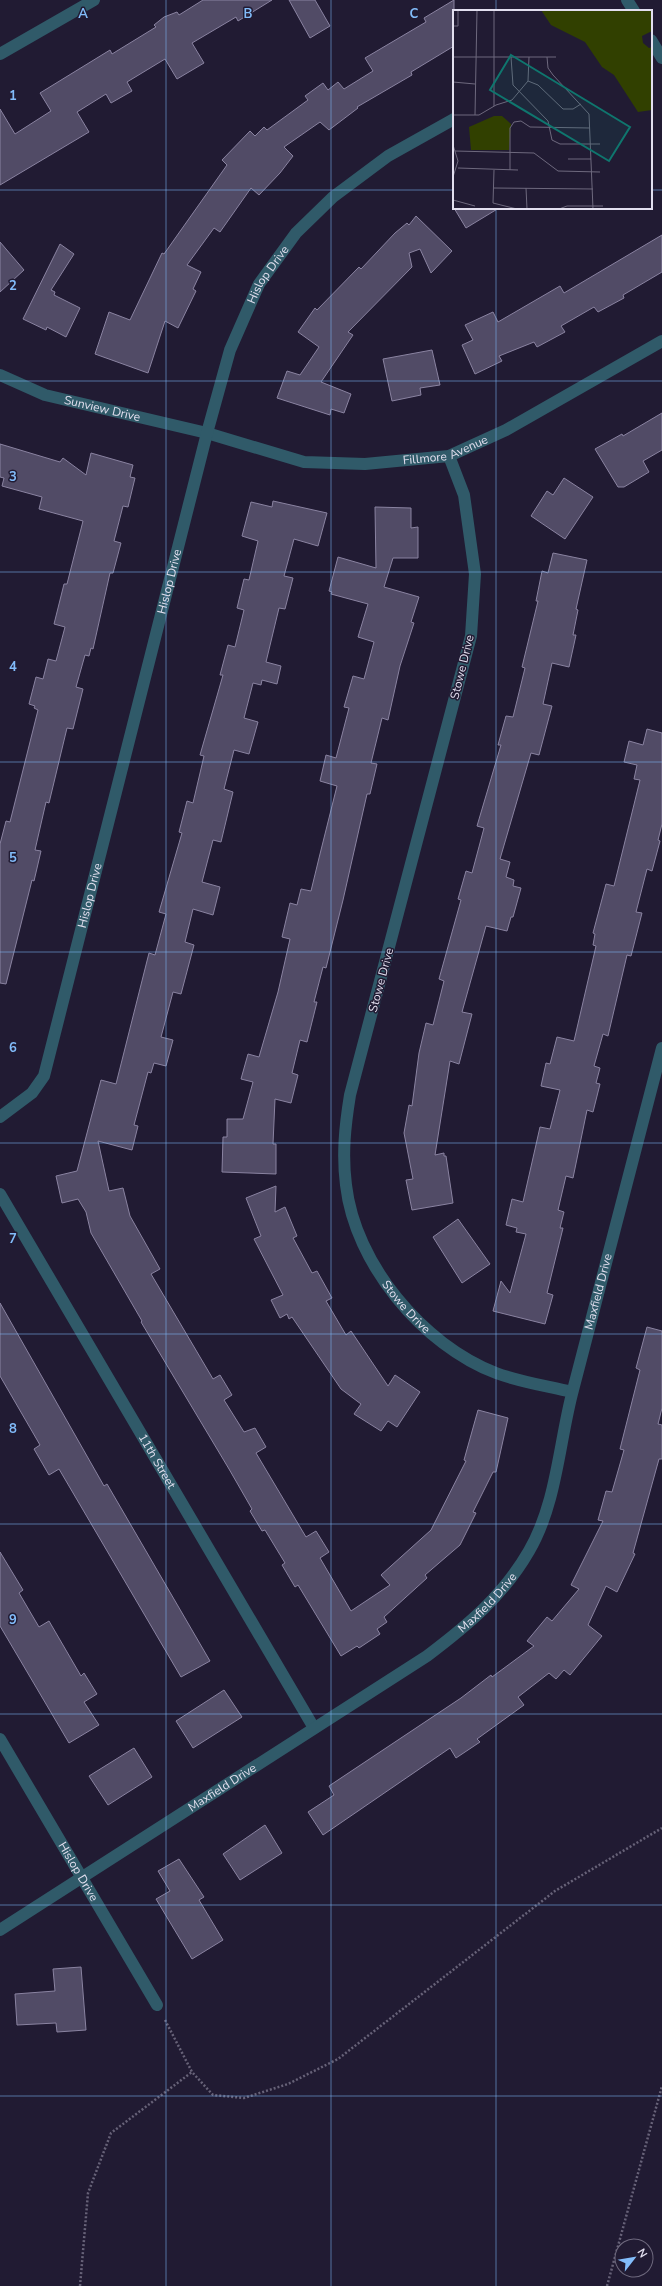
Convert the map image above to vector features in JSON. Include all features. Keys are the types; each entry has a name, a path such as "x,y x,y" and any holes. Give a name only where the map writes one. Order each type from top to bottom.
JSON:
{"street":[{"path":"0,54 94,0"},
{"path":"627,0 633,10"},
{"path":"652,42 662,58"},
{"name":"Hislop Drive","path":"0,1117 32,1093 44,1076 207,433 230,350 259,284 296,233 333,197 388,156 453,120"},
{"name":"Fillmore Avenue","path":"207,433 304,462 365,464 449,456 506,430 662,341"},
{"name":"Sunview Drive","path":"0,375 45,395 207,433"},
{"name":"Stowe Drive","path":"449,456 464,495 475,574 471,636 350,1095 344,1131 346,1187 363,1245 379,1275 392,1292 429,1331 467,1358 497,1373 572,1392"},
{"name":"Maxfield Drive","path":"0,1930 81,1876 427,1656 469,1625 511,1579 530,1549 549,1502 572,1392 662,1048"},
{"name":"11th Street","path":"0,1194 314,1728"},
{"name":"Hislop Drive","path":"0,1739 157,2005"}],"path":[{"path":"157,2005 192,2072 213,2095 244,2098 288,2084 338,2059 555,1891 662,1828"},
{"path":"80,2286 88,2193 111,2133 192,2072"},
{"path":"608,2286 662,2086"}],"building":[{"path":"203,0 272,0 238,21 236,17 192,43 204,63 177,79 165,59 127,82 132,91 111,103 106,94 77,112 89,132 0,185 0,109 15,134 51,111 40,93 110,50 112,54 156,27 154,25 164,17 177,12 179,15"},
{"path":"289,0 315,0 330,26 310,38"},
{"path":"454,0 453,47 411,72 412,75 357,107 358,108 329,130 320,122 284,147 293,156 280,173 259,195 251,188 220,232 214,228 187,265 201,272 193,289 196,291 178,328 165,321 148,373 95,354 109,312 130,320 162,253 164,254 227,165 222,160 250,131 255,136 264,127 267,130 308,100 305,96 323,83 328,90 338,82 344,89 373,71 365,58 426,22 424,18"},
{"path":"455,209 497,209 466,228"},
{"path":"416,216 452,251 431,273 420,249 409,253 412,267 348,332 353,335 321,382 351,394 344,413 331,409 330,415 277,398 287,371 300,375 319,347 298,332 315,308 317,310 359,267 361,269 395,233 407,223 409,225"},
{"path":"662,235 662,272 623,295 624,298 598,312 594,307 561,326 565,332 537,347 534,342 499,356 502,361 475,374 462,345 473,340 465,325 493,312 498,322 560,286 564,293"},
{"path":"0,242 24,270 0,292"},
{"path":"60,244 74,254 51,290 55,292 54,295 80,308 66,337 47,327 46,330 23,319"},
{"path":"432,350 440,385 420,388 421,395 392,401 383,359"},
{"path":"662,413 662,450 643,461 649,472 624,487 618,487 595,449 622,434 623,436"},
{"path":"0,444 60,462 63,458 86,475 91,453 133,465 130,477 135,478 128,507 123,506 114,541 121,543 113,573 110,573 93,649 91,648 89,656 85,655 76,687 83,689 73,729 67,728 49,803 46,802 35,850 41,851 34,881 32,880 6,984 0,983 0,844 6,821 10,822 38,710 34,708 35,706 29,704 36,677 43,679 48,659 56,661 65,627 54,624 64,584 67,584 83,521 39,509 42,497 2,486 4,478 0,477"},
{"path":"564,478 593,497 565,539 531,516 547,491 553,495"},
{"path":"273,501 327,513 318,546 294,539 284,576 293,578 285,609 279,608 266,662 281,666 277,684 262,680 261,685 253,683 244,718 258,722 249,754 234,750 224,789 233,792 221,842 213,840 202,882 220,887 213,915 193,909 185,942 194,945 181,994 173,992 161,1037 173,1040 166,1066 154,1063 151,1073 148,1072 134,1125 138,1126 132,1150 98,1141 109,1191 123,1188 130,1216 160,1269 151,1274 213,1379 220,1375 232,1395 224,1400 244,1432 255,1428 266,1447 256,1453 306,1537 316,1531 329,1552 320,1558 351,1611 390,1585 381,1575 431,1530 466,1461 464,1460 478,1410 508,1418 496,1472 493,1472 473,1512 476,1513 460,1545 425,1575 427,1578 384,1617 387,1622 377,1629 380,1634 359,1648 357,1646 341,1656 298,1585 295,1587 282,1565 285,1563 265,1530 262,1531 250,1511 252,1509 229,1469 141,1322 142,1321 91,1233 86,1212 78,1199 62,1203 56,1176 77,1171 101,1080 116,1084 149,953 155,955 166,914 159,912 182,833 179,832 187,801 193,803 204,756 200,755 223,675 220,675 228,645 235,647 244,610 237,608 244,579 249,580 258,541 242,536 251,502 272,507"},
{"path":"375,507 411,508 411,528 418,527 418,558 393,558 384,587 419,597 411,622 414,623 400,666 388,720 382,718 371,763 377,764 370,794 367,794 326,968 323,967 314,1002 317,1002 307,1042 300,1040 292,1073 298,1075 291,1103 275,1099 273,1144 276,1144 276,1174 222,1172 223,1137 227,1137 227,1119 243,1119 253,1082 241,1079 248,1054 259,1057 278,992 290,939 282,937 290,903 297,905 301,889 311,891 337,786 320,781 326,755 336,758 349,708 344,707 353,676 364,679 374,642 358,637 368,604 331,594 332,592 329,591 338,557 376,568"},
{"path":"553,553 587,560 576,609 578,610 573,635 576,635 569,667 552,663 543,704 552,706 539,755 531,753 500,859 510,862 506,877 514,880 513,886 521,888 513,917 511,917 507,931 486,926 462,1012 472,1014 459,1064 450,1061 435,1155 444,1153 444,1156 446,1156 453,1203 412,1210 406,1180 413,1179 404,1133 409,1105 412,1106 419,1053 426,1023 433,1025 444,981 439,979 461,900 458,899 466,871 472,873 484,828 477,826 501,745 498,745 506,716 513,717 525,668 522,667 538,601 536,601 542,571 548,573"},
{"path":"647,729 662,733 662,824 658,840 660,841 652,871 647,869 636,912 642,913 631,956 627,955 608,1036 603,1034 594,1066 600,1068 596,1083 600,1084 593,1112 587,1110 573,1178 566,1176 558,1210 564,1212 560,1228 563,1228 547,1293 553,1295 545,1324 493,1311 501,1281 510,1293 526,1234 516,1232 517,1228 506,1225 512,1199 523,1202 540,1127 550,1129 560,1090 541,1086 546,1063 550,1064 557,1037 574,1041 596,946 593,945 595,934 593,933 606,884 614,886 640,780 634,779 637,765 624,762 629,741 643,745"},
{"path":"276,1186 275,1212 285,1207 297,1236 293,1238 312,1273 317,1271 332,1298 326,1301 346,1335 351,1331 388,1386 395,1375 420,1392 397,1427 388,1421 381,1431 354,1414 361,1404 341,1389 292,1317 289,1319 287,1314 280,1318 271,1300 283,1295 254,1239 261,1236 246,1198"},
{"path":"458,1219 490,1264 462,1283 433,1237"},
{"path":"0,1303 104,1486 107,1484 210,1661 181,1677 59,1469 49,1475 34,1449 40,1445 0,1376"},
{"path":"647,1327 662,1331 662,1408 658,1424 662,1425 662,1459 659,1459 633,1553 635,1554 617,1592 606,1586 588,1625 602,1636 570,1675 564,1670 556,1679 549,1673 518,1697 524,1705 477,1739 480,1742 456,1758 450,1748 323,1835 308,1812 334,1795 329,1786 461,1698 491,1675 492,1677 534,1646 527,1641 547,1617 552,1621 579,1589 571,1585 603,1521 598,1520 606,1491 612,1492 624,1450 620,1449 640,1370 636,1368"},
{"path":"0,1552 23,1590 19,1593 39,1627 49,1621 81,1676 84,1673 97,1694 84,1702 99,1725 69,1743 0,1626"},
{"path":"224,1690 242,1717 193,1748 176,1721"},
{"path":"134,1748 152,1777 108,1805 89,1776"},
{"path":"265,1825 282,1853 240,1880 223,1854"},
{"path":"179,1859 204,1897 199,1900 223,1940 192,1959 156,1899 170,1891 158,1871"},
{"path":"81,1967 86,2030 57,2032 56,2023 17,2025 15,1994 55,1991 53,1969"}]}
